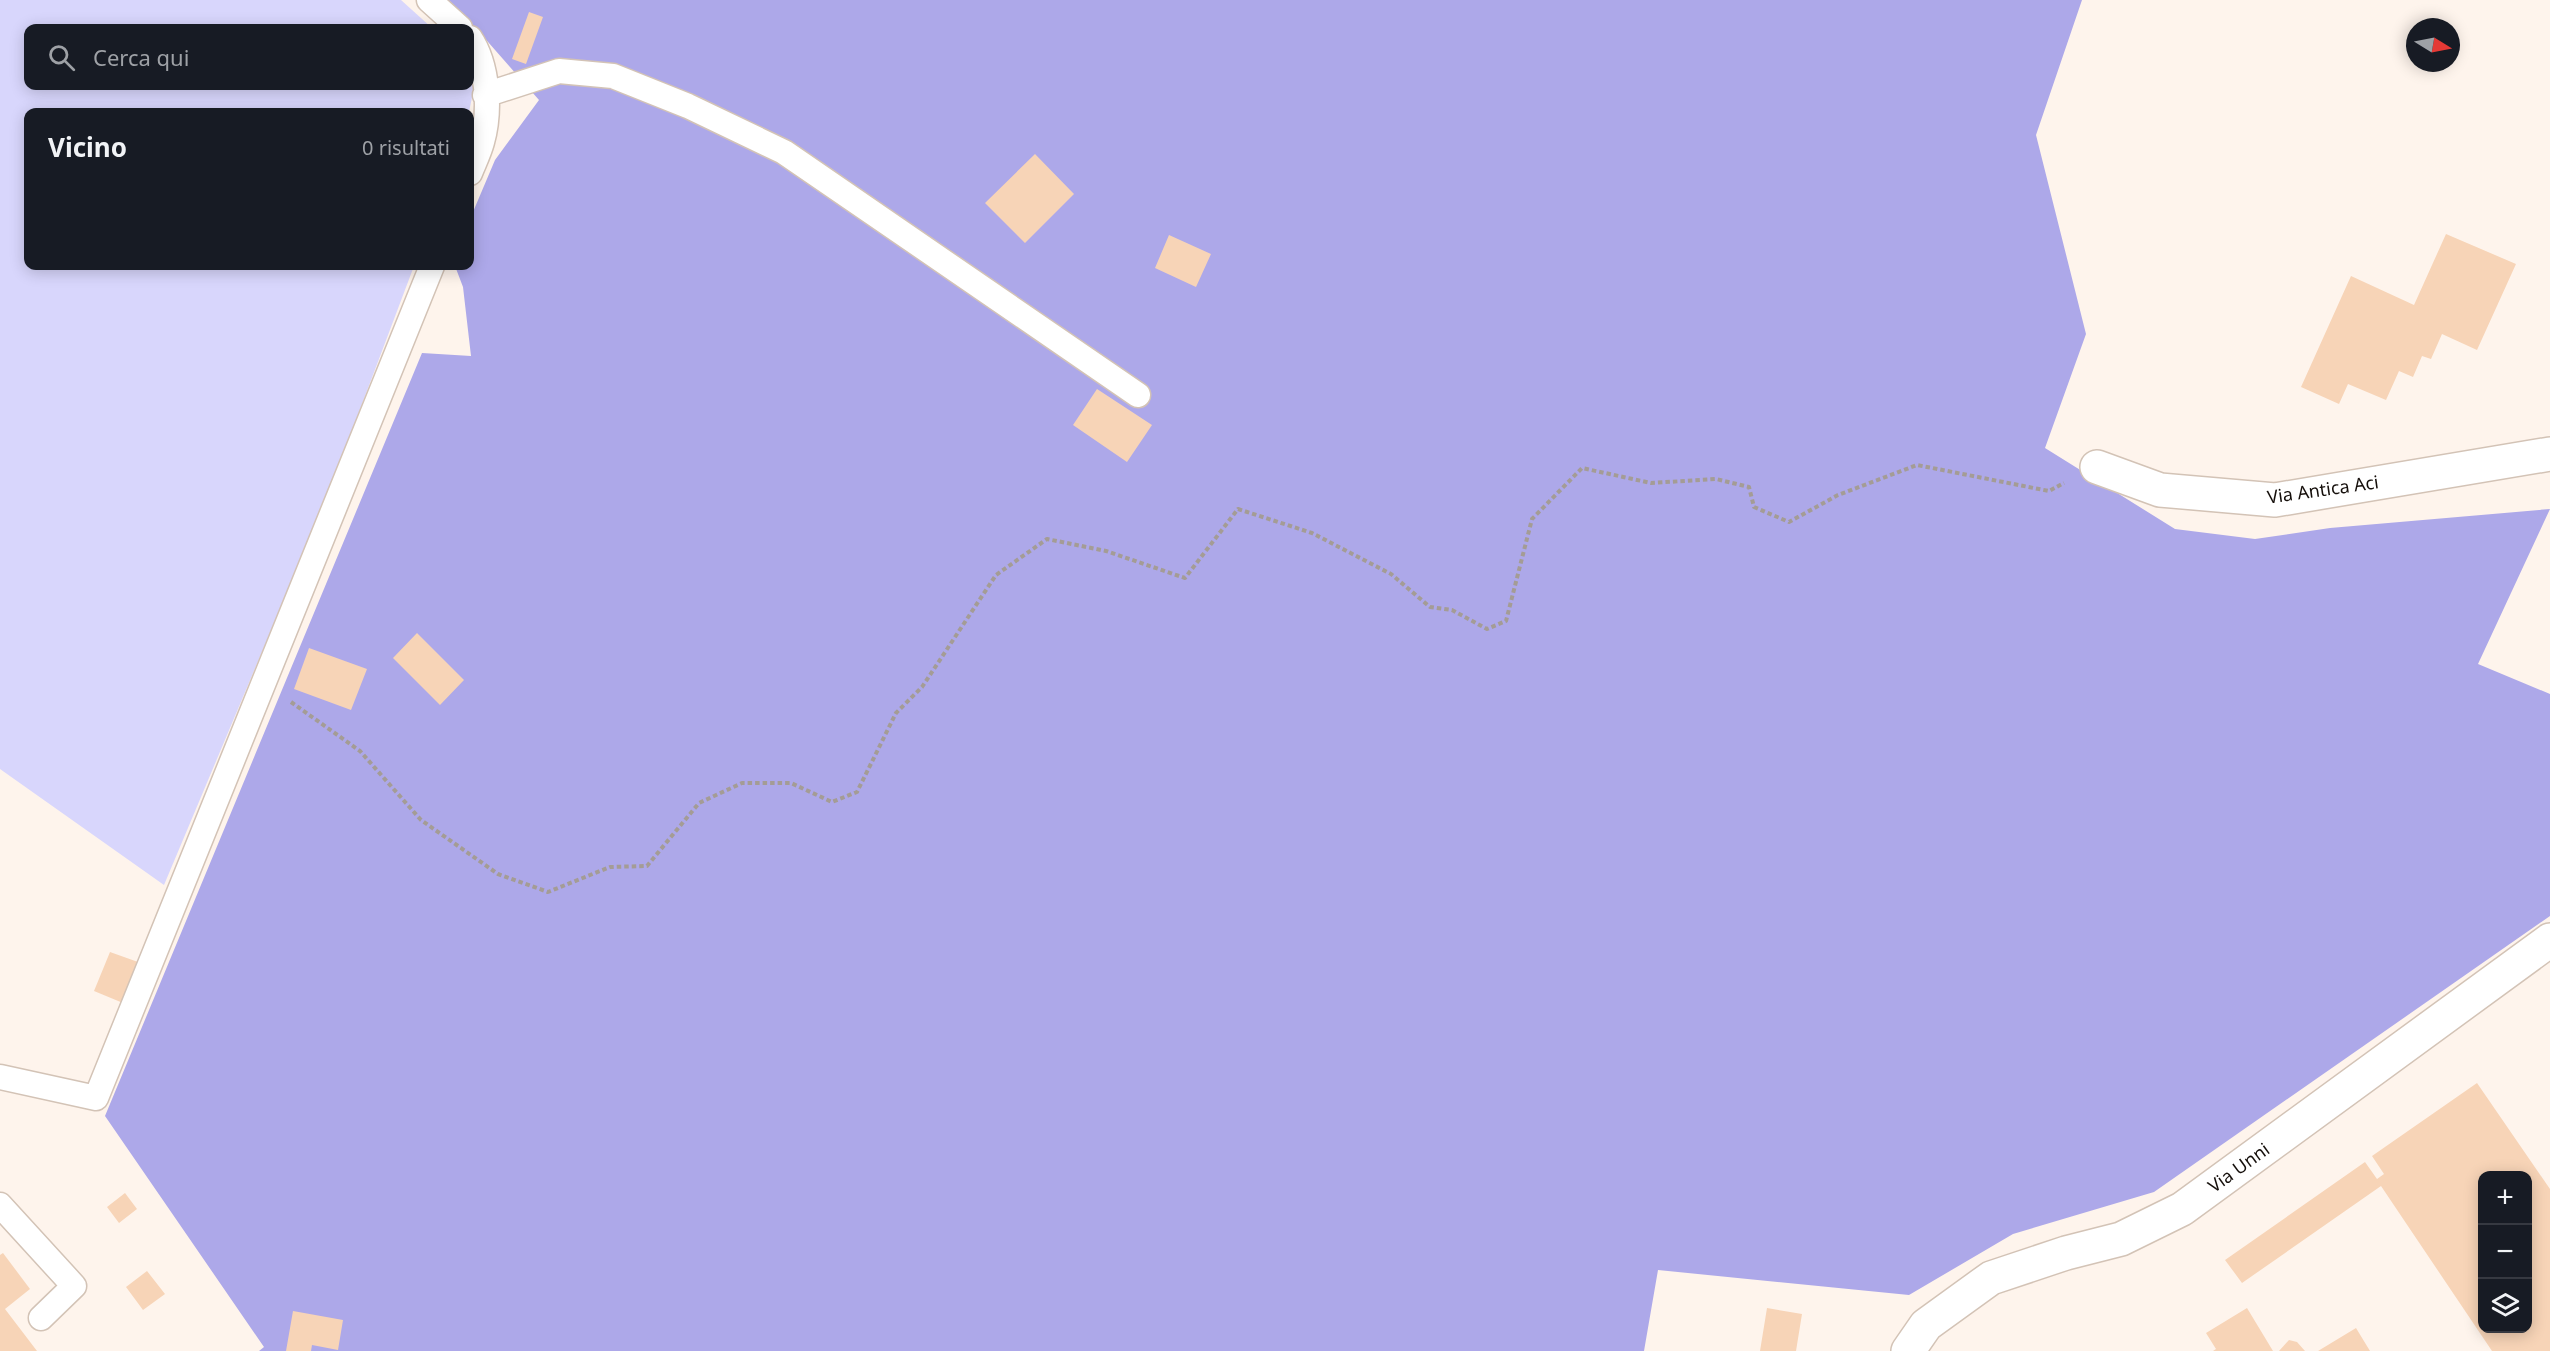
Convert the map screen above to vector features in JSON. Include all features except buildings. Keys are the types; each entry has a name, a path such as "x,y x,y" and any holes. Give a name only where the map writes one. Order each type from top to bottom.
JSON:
{"street":[{"name":"Via Antica Aci","path":"2097,467 2160,490 2276,500 2550,454"},
{"name":"Via Unni","path":"1908,1351 1926,1325 1991,1278 2066,1253 2121,1239 2182,1209 2550,940"}],"lane":[{"path":"429,0 456,24"},
{"path":"474,48 485,74 482,141 474,162"},
{"path":"485,95 559,71 613,76 688,106 784,152 1138,395"},
{"path":"0,1077 96,1098 430,270"},
{"path":"0,1205 74,1286 41,1318"}],"path":[{"path":"264,682 360,751 421,820 498,874 548,892 610,867 647,866 699,803 741,783 791,783 832,802 857,792 896,713 922,687 996,575 1047,539 1106,551 1185,578 1238,509 1312,533 1391,574 1430,608 1452,610 1487,629 1506,621 1532,519 1582,468 1651,483 1716,479 1749,487 1754,507 1789,522 1838,495 1917,465 2049,491 2097,467"}],"shaded area":[{"path":"0,0 401,0 428,24 24,24 24,90 474,90 470,108 24,108 24,270 412,270 327,497 164,885 0,769"},
{"path":"447,0 2082,0 2036,135 2086,334 2045,448 2175,529 2255,539 2330,528 2550,509 2478,664 2550,694 2550,916 2154,1192 2013,1234 1909,1295 1658,1270 1644,1351 259,1351 264,1347 105,1116 422,353 471,356 463,287 457,270 474,270 474,210 495,160 539,100 474,27 474,24 471,24"}]}
